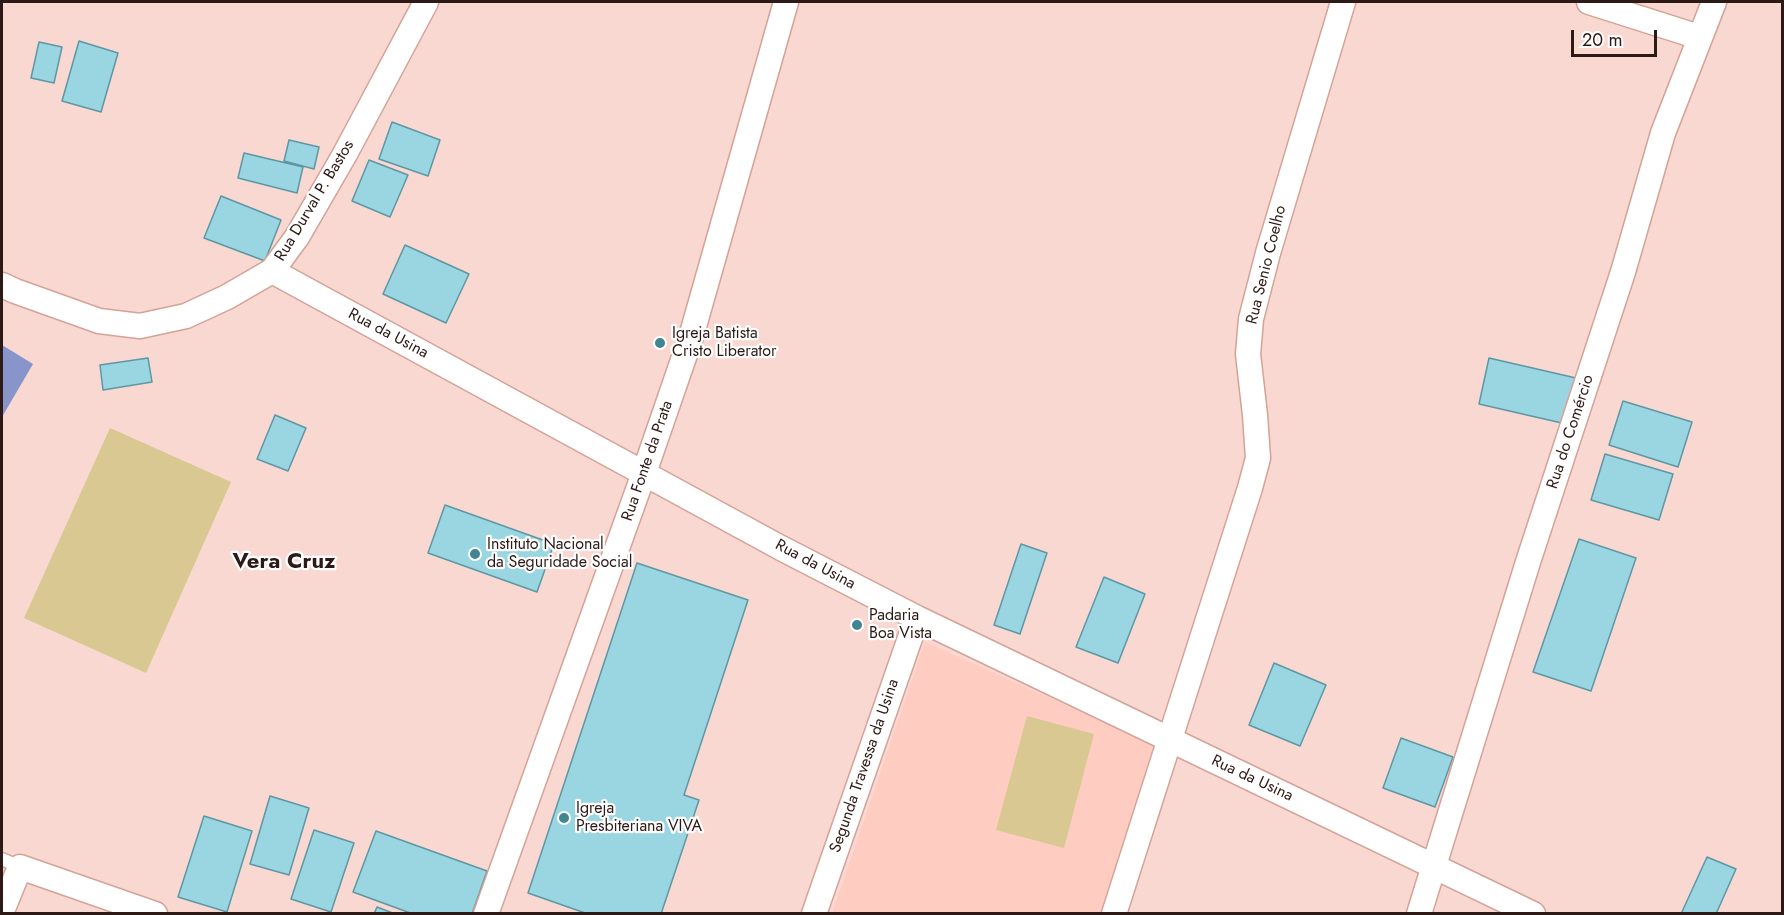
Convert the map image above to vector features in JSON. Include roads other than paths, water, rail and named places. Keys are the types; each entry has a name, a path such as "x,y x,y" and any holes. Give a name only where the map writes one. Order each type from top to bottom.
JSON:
{"street":[{"name":"Rua Durval P. Bastos","path":"2,285 99,321 140,326 186,316 227,297 272,271 297,237 345,154 426,2"},
{"name":"Rua Fonte da Prata","path":"486,914 691,337 786,2"},
{"name":"Rua Senio Coelho","path":"1114,914 1258,458 1248,354 1251,319 1268,253 1343,2"},
{"path":"1589,2 1699,38"},
{"name":"Rua do Comércio","path":"1419,914 1528,562 1623,272 1663,133 1714,2"},
{"name":"Rua da Usina","path":"272,271 781,548 916,618 1533,914"},
{"name":"Segunda Travessa da Usina","path":"814,914 916,618"},
{"path":"2,911 11,863 155,914"}],"water":[{"path":"2,345 33,364 2,417"}],"place":[{"name":"Igreja Batista Cristo Liberator","path":"660,343"},
{"name":"Instituto Nacional da Seguridade Social","path":"475,554"},
{"name":"Padaria Boa Vista","path":"857,625"},
{"name":"Igreja Presbiteriana VIVA","path":"564,818"}],"district":[{"name":"Vera Cruz","path":"284,563"}]}
